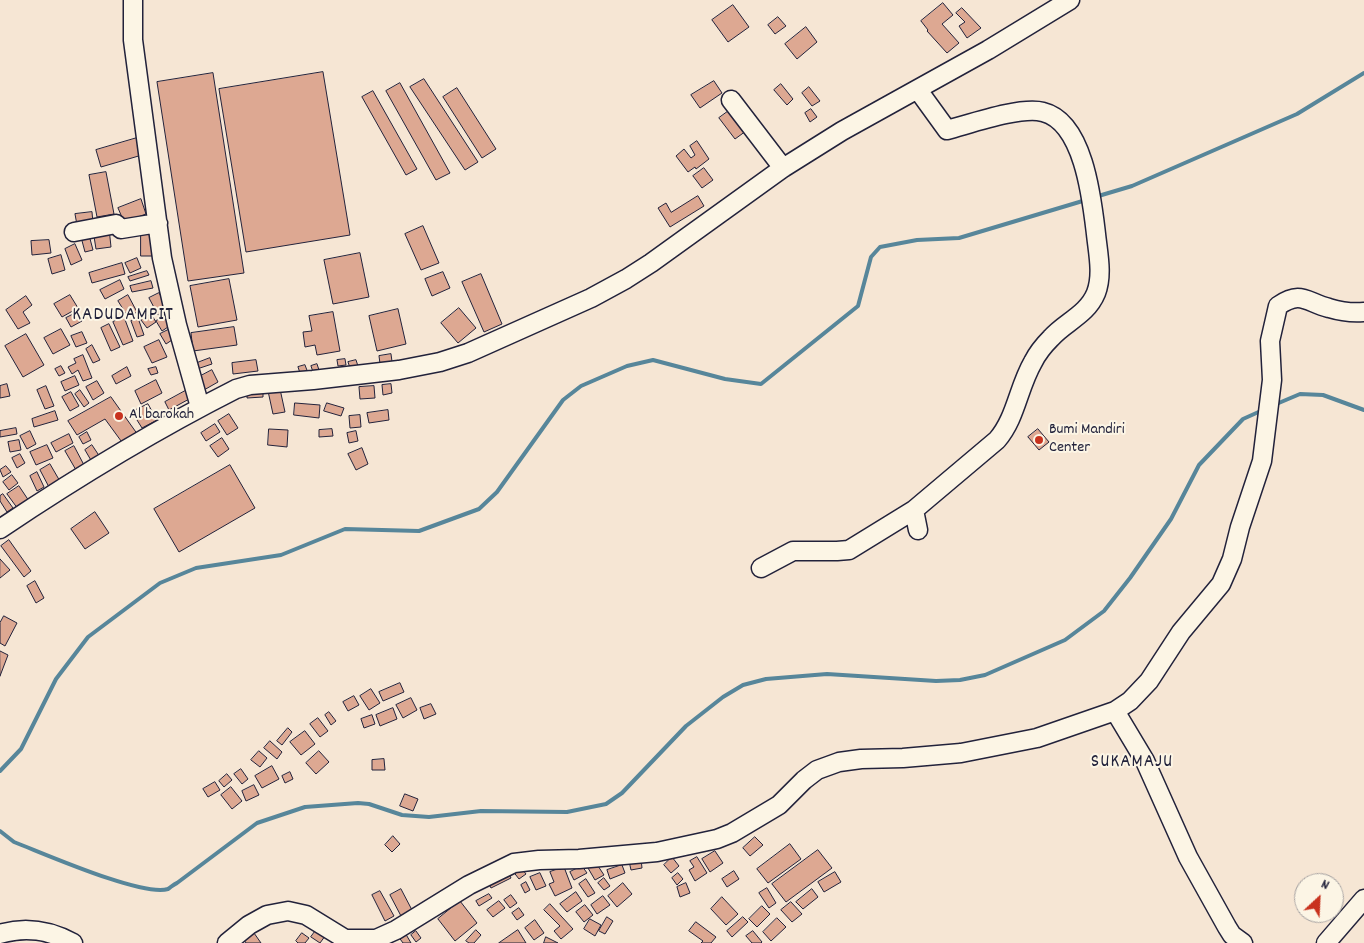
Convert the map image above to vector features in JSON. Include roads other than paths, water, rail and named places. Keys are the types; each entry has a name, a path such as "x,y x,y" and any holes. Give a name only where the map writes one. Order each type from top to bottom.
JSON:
{"street":[{"path":"132,0 133,40 162,258 177,325 200,407"},
{"path":"0,529 152,434 236,389 250,385 313,380 423,366 468,353 591,298 626,279 783,168 866,117 988,50 1070,0"},
{"path":"761,568 793,551 848,550 914,510 997,440 1006,430 1033,362 1051,337 1084,312 1092,300 1100,279 1090,188 1078,147 1064,126 1045,112 1035,110 1010,114 947,130 918,90"},
{"path":"731,100 783,168"},
{"path":"74,232 116,224 120,229 158,223"},
{"path":"227,943 248,925 267,915 288,911 306,916 345,938 376,939 396,930 496,870 514,863 657,852 732,834 779,805 817,770 839,762 961,753 1036,738 1115,711 1130,701 1149,681 1181,632 1221,584 1232,559 1240,527 1262,461 1272,380 1270,341 1278,306 1288,298 1305,298 1328,308 1364,312"},
{"path":"914,510 918,530"},
{"path":"1115,711 1145,761 1188,857 1232,935 1242,943"},
{"path":"1326,943 1364,899"},
{"path":"0,934 23,928 60,936 73,943"}],"waterway":[{"path":"1095,197 1132,186 1297,114 1364,73"},
{"path":"0,771 21,749 56,679 88,637 160,583 196,568 281,555 345,529 419,531 479,509 497,492 563,400 581,386 627,366 653,360 725,379 761,384 858,306 871,257 880,247 917,240 959,238 1086,200"},
{"path":"1274,405 1300,394 1323,395 1364,410"},
{"path":"0,831 14,842 92,873 137,887 155,890 168,889 257,823 305,807 358,803 369,804 402,815 429,817 481,811 567,812 606,804 622,793 686,726 723,697 743,685 766,679 827,674 936,681 960,680 985,675 1065,640 1104,611 1130,578 1171,519 1199,465 1243,419 1263,410"}],"place":[{"name":"Al barokah","path":"119,416"},
{"name":"Bumi Mandiri Center","path":"1039,440"}],"district":[{"name":"KADUDAMPIT","path":"123,316"},
{"name":"SUKAMAJU","path":"1132,763"}]}
